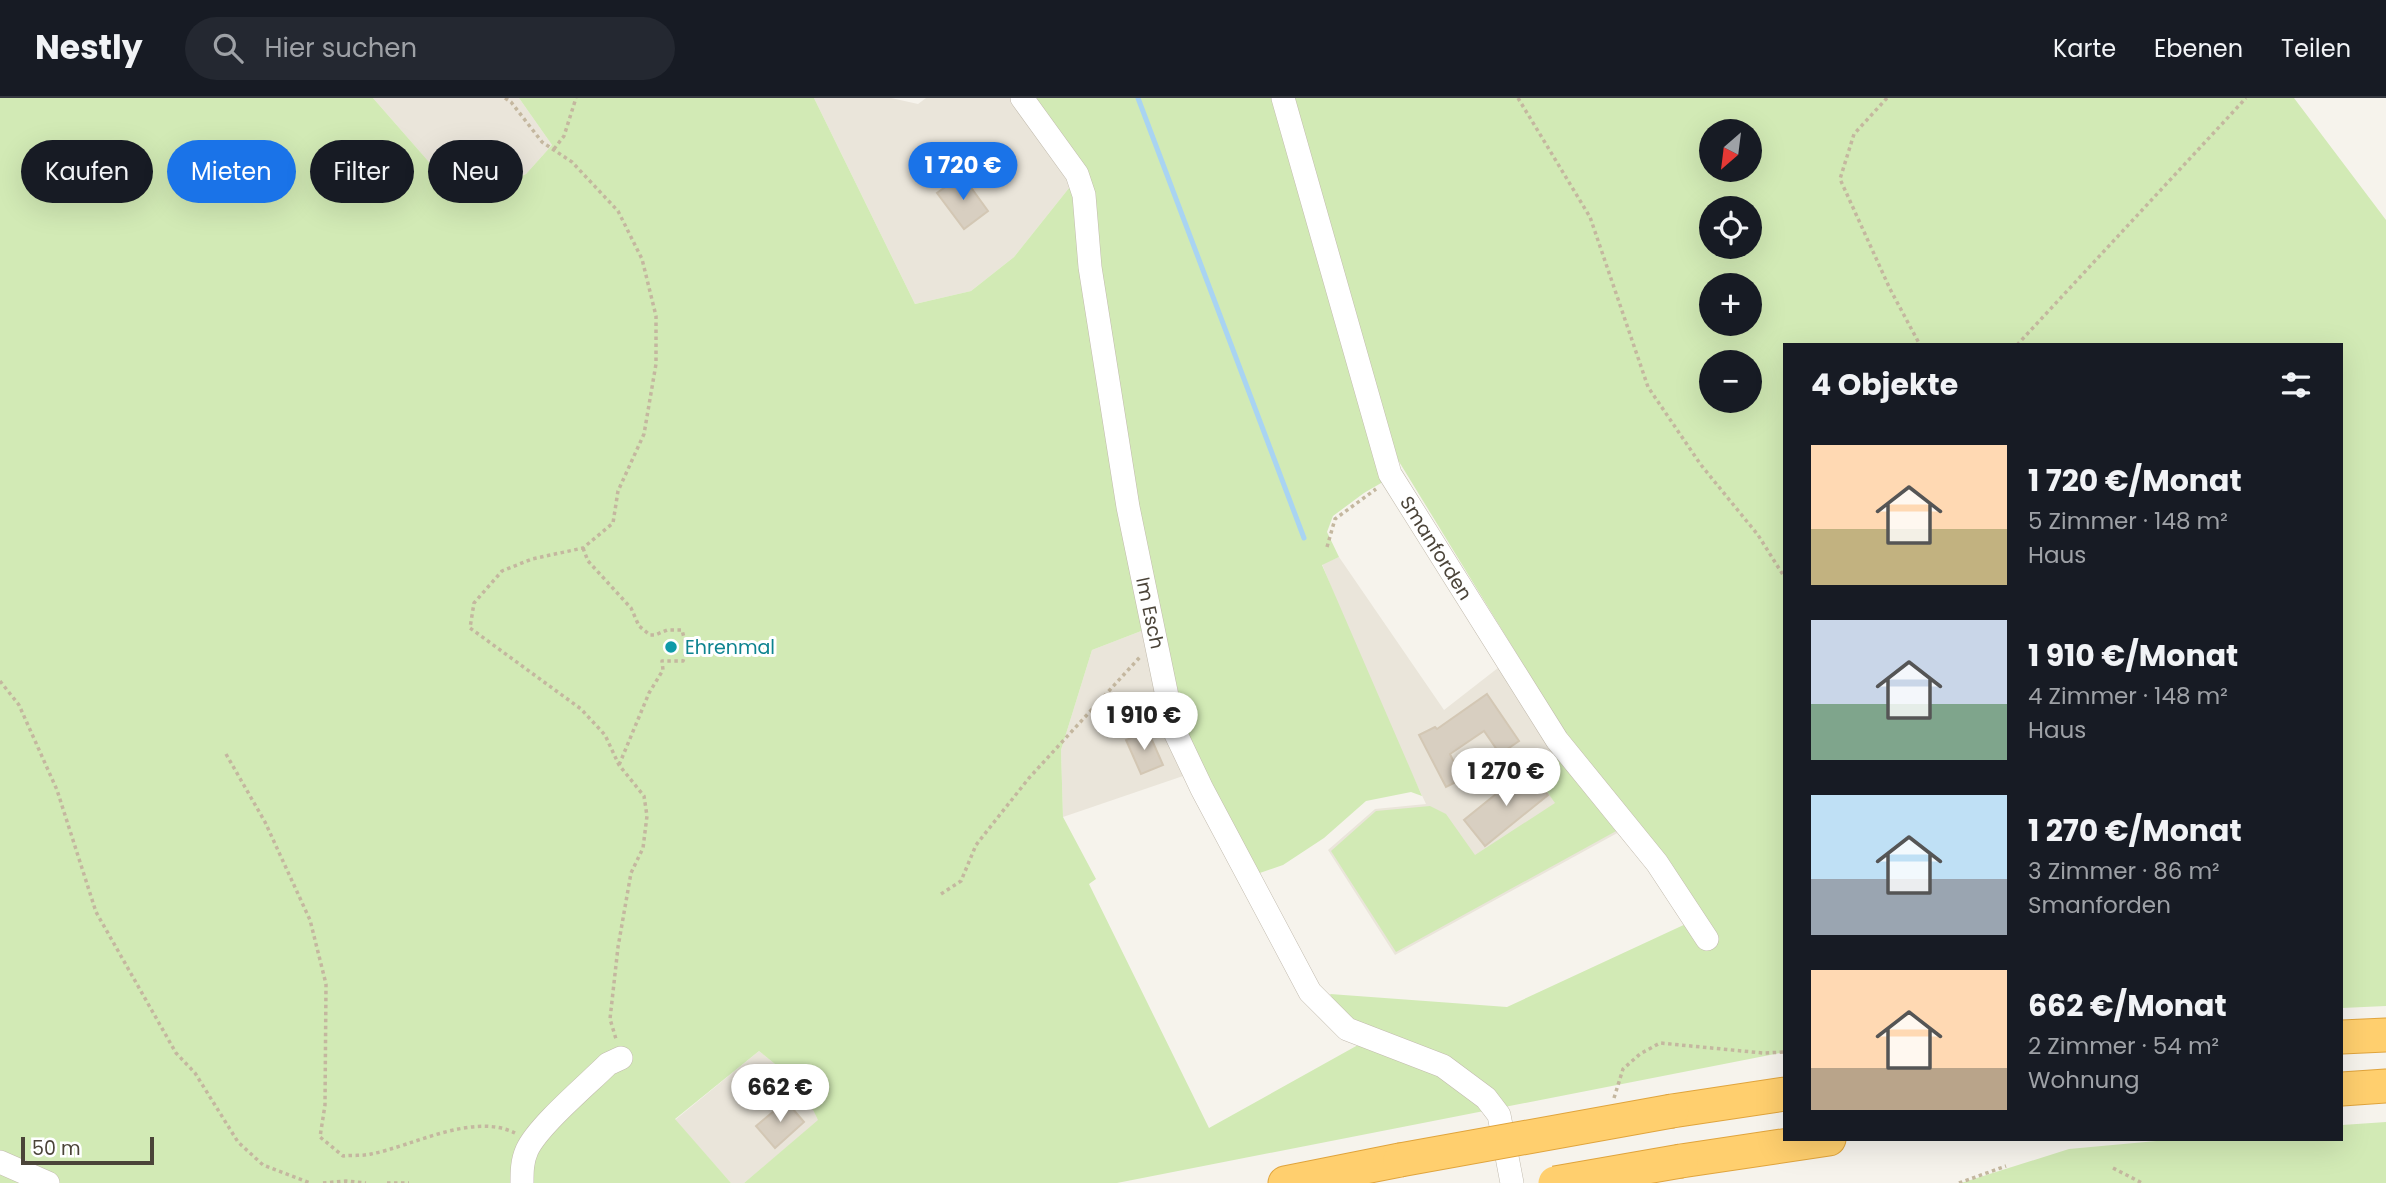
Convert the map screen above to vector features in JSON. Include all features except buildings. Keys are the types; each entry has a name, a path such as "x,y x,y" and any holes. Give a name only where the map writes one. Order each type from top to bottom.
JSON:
{"highway":[{"path":"2343,1037 2386,1035"},
{"path":"2343,1089 2386,1086"},
{"path":"1285,1183 1672,1111 1783,1094"},
{"path":"1555,1183 1816,1141"}],"street":[{"name":"Im Esch","path":"1022,98 1077,174 1084,195 1092,281 1128,507 1174,730 1202,789 1310,992 1347,1029 1443,1066 1486,1098 1499,1115 1512,1183"},
{"name":"Smanforden","path":"1283,98 1393,480 1556,740 1657,863 1707,939"},
{"path":"522,1183 524,1161 532,1142 608,1065 621,1058"},
{"path":"0,1161 48,1183"}],"path":[{"path":"505,98 542,142 572,162 618,211 642,259 656,316 656,363 644,434 618,491 613,523 583,548 533,559 502,571 474,603 470,628 582,709 605,735 620,765 643,796 647,816 643,848 631,873 618,947 610,1019 621,1058"},
{"path":"554,149 564,136 576,98"},
{"path":"1518,98 1590,217 1648,387 1701,465 1758,536 1783,575"},
{"path":"1887,98 1854,134 1840,179 1890,289 1919,343"},
{"path":"2019,343 2246,98"},
{"path":"1326,547 1335,519 1364,496 1393,480"},
{"path":"583,548 588,561 631,608 639,626 650,635 667,630 682,630 687,649 682,661 662,661 663,670 649,693 620,765"},
{"path":"941,894 961,881 976,845 1029,778 1156,640"},
{"path":"0,681 19,705 57,790 96,912 176,1053 195,1073 238,1142 263,1166 310,1183"},
{"path":"226,754 265,822 310,920 326,984 325,1105 320,1137 344,1156 371,1154 423,1138 482,1126 506,1129 532,1142"},
{"path":"1613,1107 1623,1069 1640,1054 1660,1043 1763,1053 1783,1052"},
{"path":"1959,1183 2006,1166"},
{"path":"2113,1168 2142,1183"},
{"path":"323,1183 366,1183"},
{"path":"387,1183 409,1183"}],"shaded area":[{"path":"373,98 519,98 552,145 523,175 523,140 428,140 428,161 414,145 414,140 410,140"},
{"path":"814,98 891,98 918,104 926,98 1015,98 1073,183 1014,257 971,291 915,304"},
{"path":"1339,557 1444,710 1503,664 1621,831 1395,955 1328,850 1375,809 1426,804 1367,678 1322,564"},
{"path":"1149,628 1186,775 1063,817 1061,750 1092,650"},
{"path":"759,1051 801,1085 819,1120 744,1183 731,1183 675,1120"}],"green space":[{"path":"0,98 373,98 410,140 310,140 310,203 414,203 414,145 428,161 428,203 523,203 523,175 552,145 519,98 814,98 915,304 971,291 1014,257 1073,183 1149,628 1092,650 1061,750 1063,817 1096,879 1089,884 1209,1128 1358,1045 1330,994 1507,1007 1703,916 1564,731 1398,460 1289,98 2294,98 2386,220 2386,1006 2343,1008 2343,343 1783,343 1783,1052 1117,1183 744,1183 818,1120 801,1085 759,1051 675,1119 731,1183 0,1183"},
{"path":"1026,98 1278,98 1388,479 1333,516 1327,532 1339,557 1322,565 1422,796 1411,792 1366,801 1324,838 1283,865 1254,875 1177,730 1133,509 1088,195"},
{"path":"1563,752 1618,830 1396,952 1331,851 1376,811 1430,806 1446,814 1475,855 1555,803 1533,772"},
{"path":"2386,1122 2386,1183 1961,1183 2069,1149 2156,1141 2343,1141 2343,1125"}],"waterway":[{"path":"1138,98 1304,538"}],"place":[{"name":"Ehrenmal","path":"671,647"}]}
